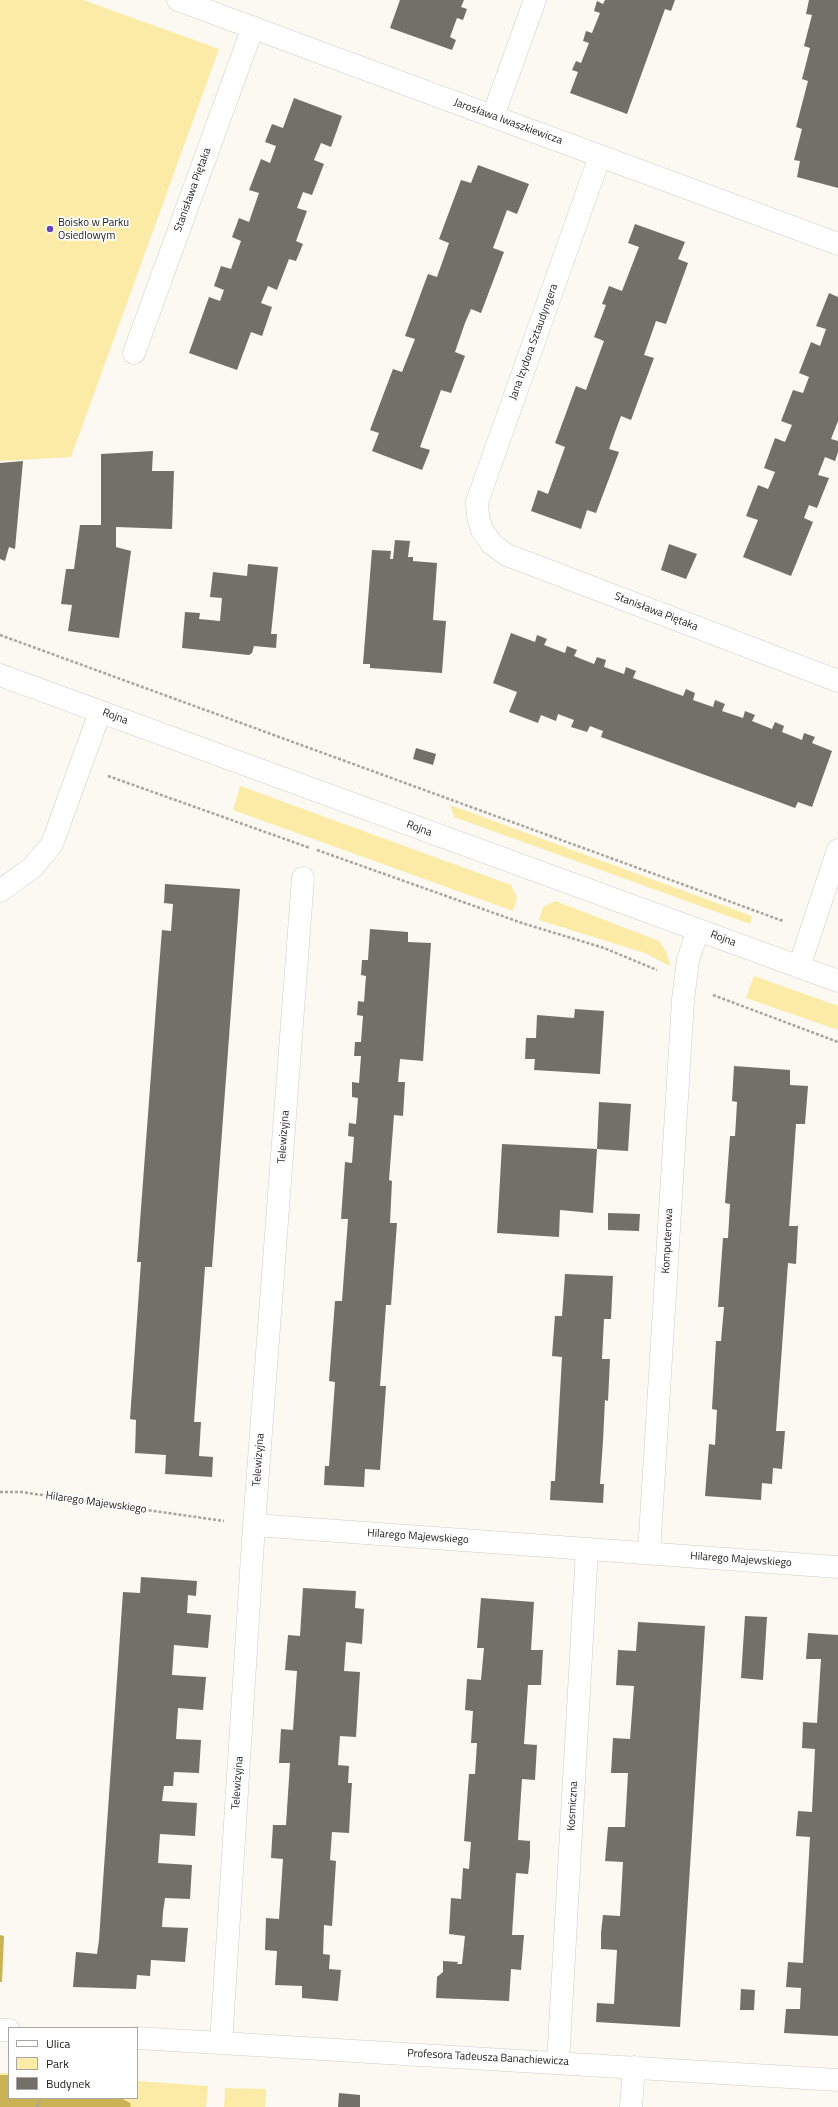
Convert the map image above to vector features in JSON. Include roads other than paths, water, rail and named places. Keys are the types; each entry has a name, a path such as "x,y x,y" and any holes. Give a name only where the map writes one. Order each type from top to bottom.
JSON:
{"street":[{"name":"Jarosława Iwaszkiewicza","path":"178,0 838,244"},
{"path":"493,116 535,0"},
{"name":"Stanisława Piętaka","path":"134,353 253,28"},
{"name":"Jana Izydora Sztaudyngera","path":"482,530 478,516 477,502 600,156"},
{"name":"Stanisława Piętaka","path":"482,530 492,544 507,555 838,681"},
{"name":"Rojna","path":"0,675 838,981"},
{"path":"0,891 33,867 47,852 58,830 100,712"},
{"path":"800,967 838,850"},
{"name":"Telewizyjna","path":"221,2043 254,1525 303,878"},
{"name":"Komputerowa","path":"649,1553 684,984 688,960 698,930"},
{"name":"Hilarego Majewskiego","path":"254,1525 838,1567"},
{"name":"Kosmiczna","path":"558,2063 587,1549"},
{"name":"Profesora Tadeusza Banachiewicza","path":"138,2038 838,2080"},
{"path":"631,2107 634,2067"}],"place":[{"name":"Boisko w Parku Osiedlowym","path":"50,229"}]}
